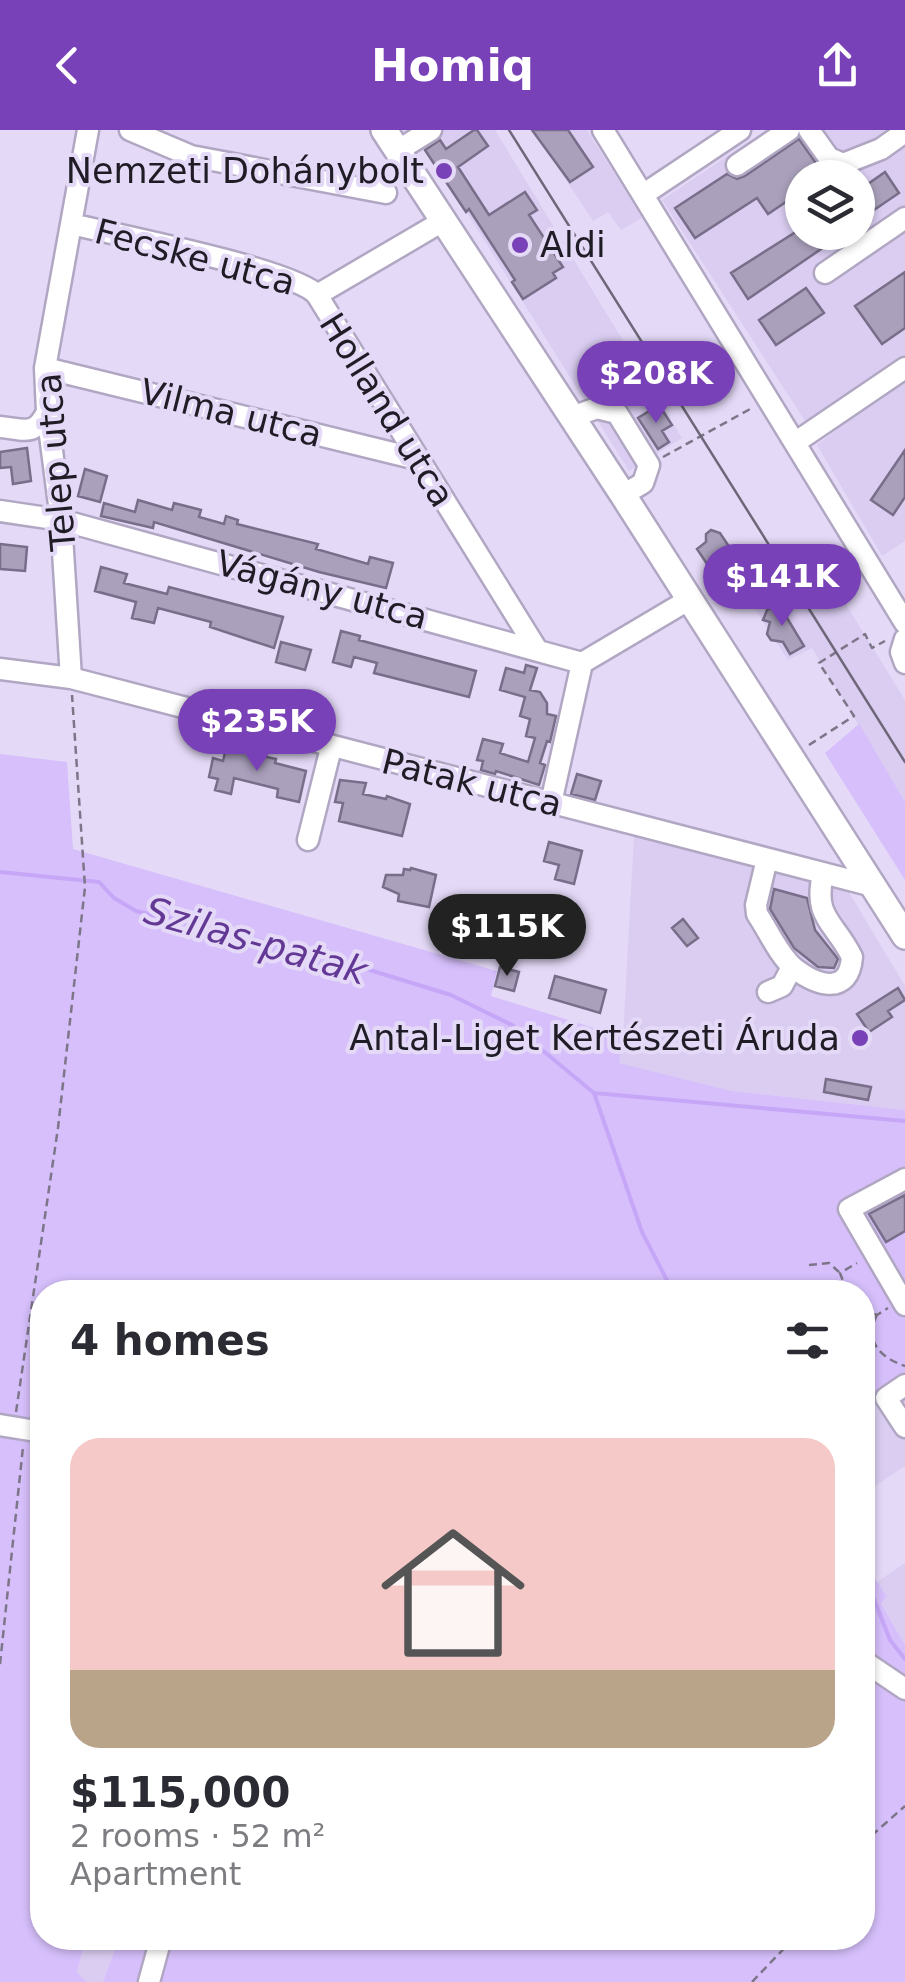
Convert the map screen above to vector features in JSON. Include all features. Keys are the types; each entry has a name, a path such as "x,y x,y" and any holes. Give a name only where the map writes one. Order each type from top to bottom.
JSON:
{"main road":[{"path":"391,141 905,936"}],"street":[{"name":"Telep utca","path":"71,678 62,520 45,368 88,130"},
{"path":"130,130 191,156 386,193"},
{"path":"391,141 432,130"},
{"path":"603,130 730,341 810,435 905,623"},
{"path":"644,194 740,130"},
{"path":"737,164 789,130"},
{"path":"809,130 829,158 843,164 882,149 905,132"},
{"path":"825,273 905,218"},
{"name":"Holland utca","path":"443,221 316,295 536,648"},
{"name":"Fecske utca","path":"71,224 268,272 304,284 316,295"},
{"name":"Vilma utca","path":"45,368 416,458"},
{"path":"810,435 905,368"},
{"path":"572,417 596,408 617,412 649,465 642,483 623,495"},
{"path":"0,427 34,430 47,412"},
{"name":"Vágány utca","path":"0,511 62,520 582,662"},
{"path":"550,803 582,662 690,598"},
{"path":"897,639 905,663"},
{"name":"Patak utca","path":"0,669 71,678 873,886"},
{"path":"308,840 330,748"},
{"path":"767,859 757,914 792,967 835,985 843,982 851,966 848,950 824,919 820,903 823,874"},
{"path":"768,992 782,986 792,967"},
{"path":"903,1302 849,1209 905,1179"},
{"path":"905,1385 886,1398 905,1427"},
{"path":"875,1669 905,1689"},
{"path":"148,1982 158,1950"}],"path":[{"path":"649,465 740,414"},
{"path":"790,757 854,716 819,663 865,634 872,648 897,639"},
{"path":"39,1280 86,870 71,678"},
{"path":"840,1273 876,1252"},
{"path":"808,1265 829,1264 842,1280"},
{"path":"875,1320 877,1315 903,1302"},
{"path":"875,1345 880,1353 905,1366"},
{"path":"0,1664 22,1473 20,1429 30,1350"},
{"path":"875,1833 905,1806"},
{"path":"752,1982 783,1950"}],"shaded area":[{"path":"415,130 495,130 682,438 629,471"},
{"path":"533,130 587,130 642,218 621,230 608,212 593,221"},
{"path":"766,130 905,130 905,357 807,424 662,200"},
{"path":"905,376 905,541 882,556 817,445"},
{"path":"813,551 905,700 905,802 812,648 788,660 744,593"},
{"path":"859,724 905,802 905,880 825,753"},
{"path":"0,754 67,762 73,849 497,971 491,996 623,1037 619,1063 732,1091 905,1110 905,1378 875,1399 875,1280 30,1280 30,1950 83,1950 77,1972 86,1982 0,1982"},
{"path":"634,836 847,889 905,986 905,1110 732,1091 618,1063 623,1037"},
{"path":"523,912 552,915 562,922 561,950 533,942 523,954 514,952"},
{"path":"905,1378 905,1466 875,1486 875,1398"},
{"path":"905,1563 905,1645 881,1602 877,1582"},
{"path":"875,1578 887,1597 881,1603 905,1645 905,1982 103,1982 115,1950 875,1950"},
{"path":"83,1950 115,1950 103,1982 86,1982 77,1973"}],"building":[{"name":"Aldi","path":"474,130 488,146 458,167 489,215 525,192 537,210 529,215 563,267 553,273 556,278 523,299 469,209 466,212 425,150 440,140 446,149"},
{"path":"532,130 568,130 593,167 570,182"},
{"path":"799,139 814,160 785,160 785,202 768,214 757,198 695,238 675,208 727,174 737,179"},
{"path":"885,172 899,193 875,209 875,179"},
{"path":"785,239 785,250 820,250 748,299 731,273"},
{"path":"905,272 905,328 882,344 855,306"},
{"path":"806,288 824,313 776,345 759,320"},
{"path":"659,405 672,425 662,431 669,442 658,449 638,418"},
{"path":"27,448 31,481 13,484 11,467 0,468 0,452"},
{"path":"905,450 905,497 893,515 871,500"},
{"path":"85,469 107,476 100,502 78,496"},
{"path":"138,500 172,510 174,503 201,510 199,517 224,524 226,516 238,520 237,524 318,544 316,549 368,564 370,557 393,563 386,588 154,522 153,528 101,516 104,503 135,512"},
{"path":"711,530 720,533 738,560 740,567 735,572 725,569 715,576 697,549 706,542 706,534"},
{"path":"0,544 27,547 25,571 0,569"},
{"path":"101,567 127,574 124,583 167,594 169,587 283,617 274,648 210,627 211,622 158,608 154,623 132,618 136,602 95,591"},
{"path":"778,603 804,646 790,654 783,642 771,640 767,634 770,622 763,620 767,610"},
{"path":"341,631 360,636 359,640 476,671 469,697 374,673 377,663 354,657 351,667 333,662"},
{"path":"281,642 311,650 305,670 276,662"},
{"path":"526,665 537,668 530,690 540,692 547,703 547,714 556,716 540,763 545,765 539,785 481,770 483,761 477,760 483,739 503,744 500,753 528,762 535,738 526,736 530,719 520,716 525,697 500,690 506,668 524,673"},
{"path":"226,748 276,759 275,763 306,771 299,802 277,797 278,789 234,778 231,794 215,790 218,779 209,777 213,758 223,761"},
{"path":"577,774 601,781 595,800 571,794"},
{"path":"340,780 366,783 363,794 386,799 387,796 410,804 402,836 339,821 343,803 335,802"},
{"path":"549,842 582,851 574,884 555,879 559,865 544,861"},
{"path":"404,869 436,875 429,907 398,901 399,894 383,887 386,875 403,875"},
{"path":"774,889 807,898 815,930 838,959 834,968 818,967 794,948 770,909"},
{"path":"683,919 698,938 687,946 672,928"},
{"path":"500,967 519,972 514,991 495,986"},
{"path":"555,976 606,990 600,1013 549,998"},
{"path":"898,988 905,1000 888,1011 892,1017 869,1032 857,1014"},
{"path":"826,1079 871,1087 868,1100 824,1092"},
{"path":"905,1195 905,1231 886,1242 869,1214"}],"waterway":[{"name":"Szilas-patak","path":"0,872 99,882 114,898 136,911 321,955 451,995 512,1025 594,1093 905,1121"},
{"path":"594,1093 642,1232 667,1280"},
{"path":"875,1602 890,1640 905,1659"}],"tram line":[{"path":"509,130 905,762"}],"place":[{"name":"Nemzeti Dohánybolt","path":"444,171"},
{"name":"Aldi","path":"520,245"},
{"name":"Antal-Liget Kertészeti Áruda","path":"860,1038"}]}
